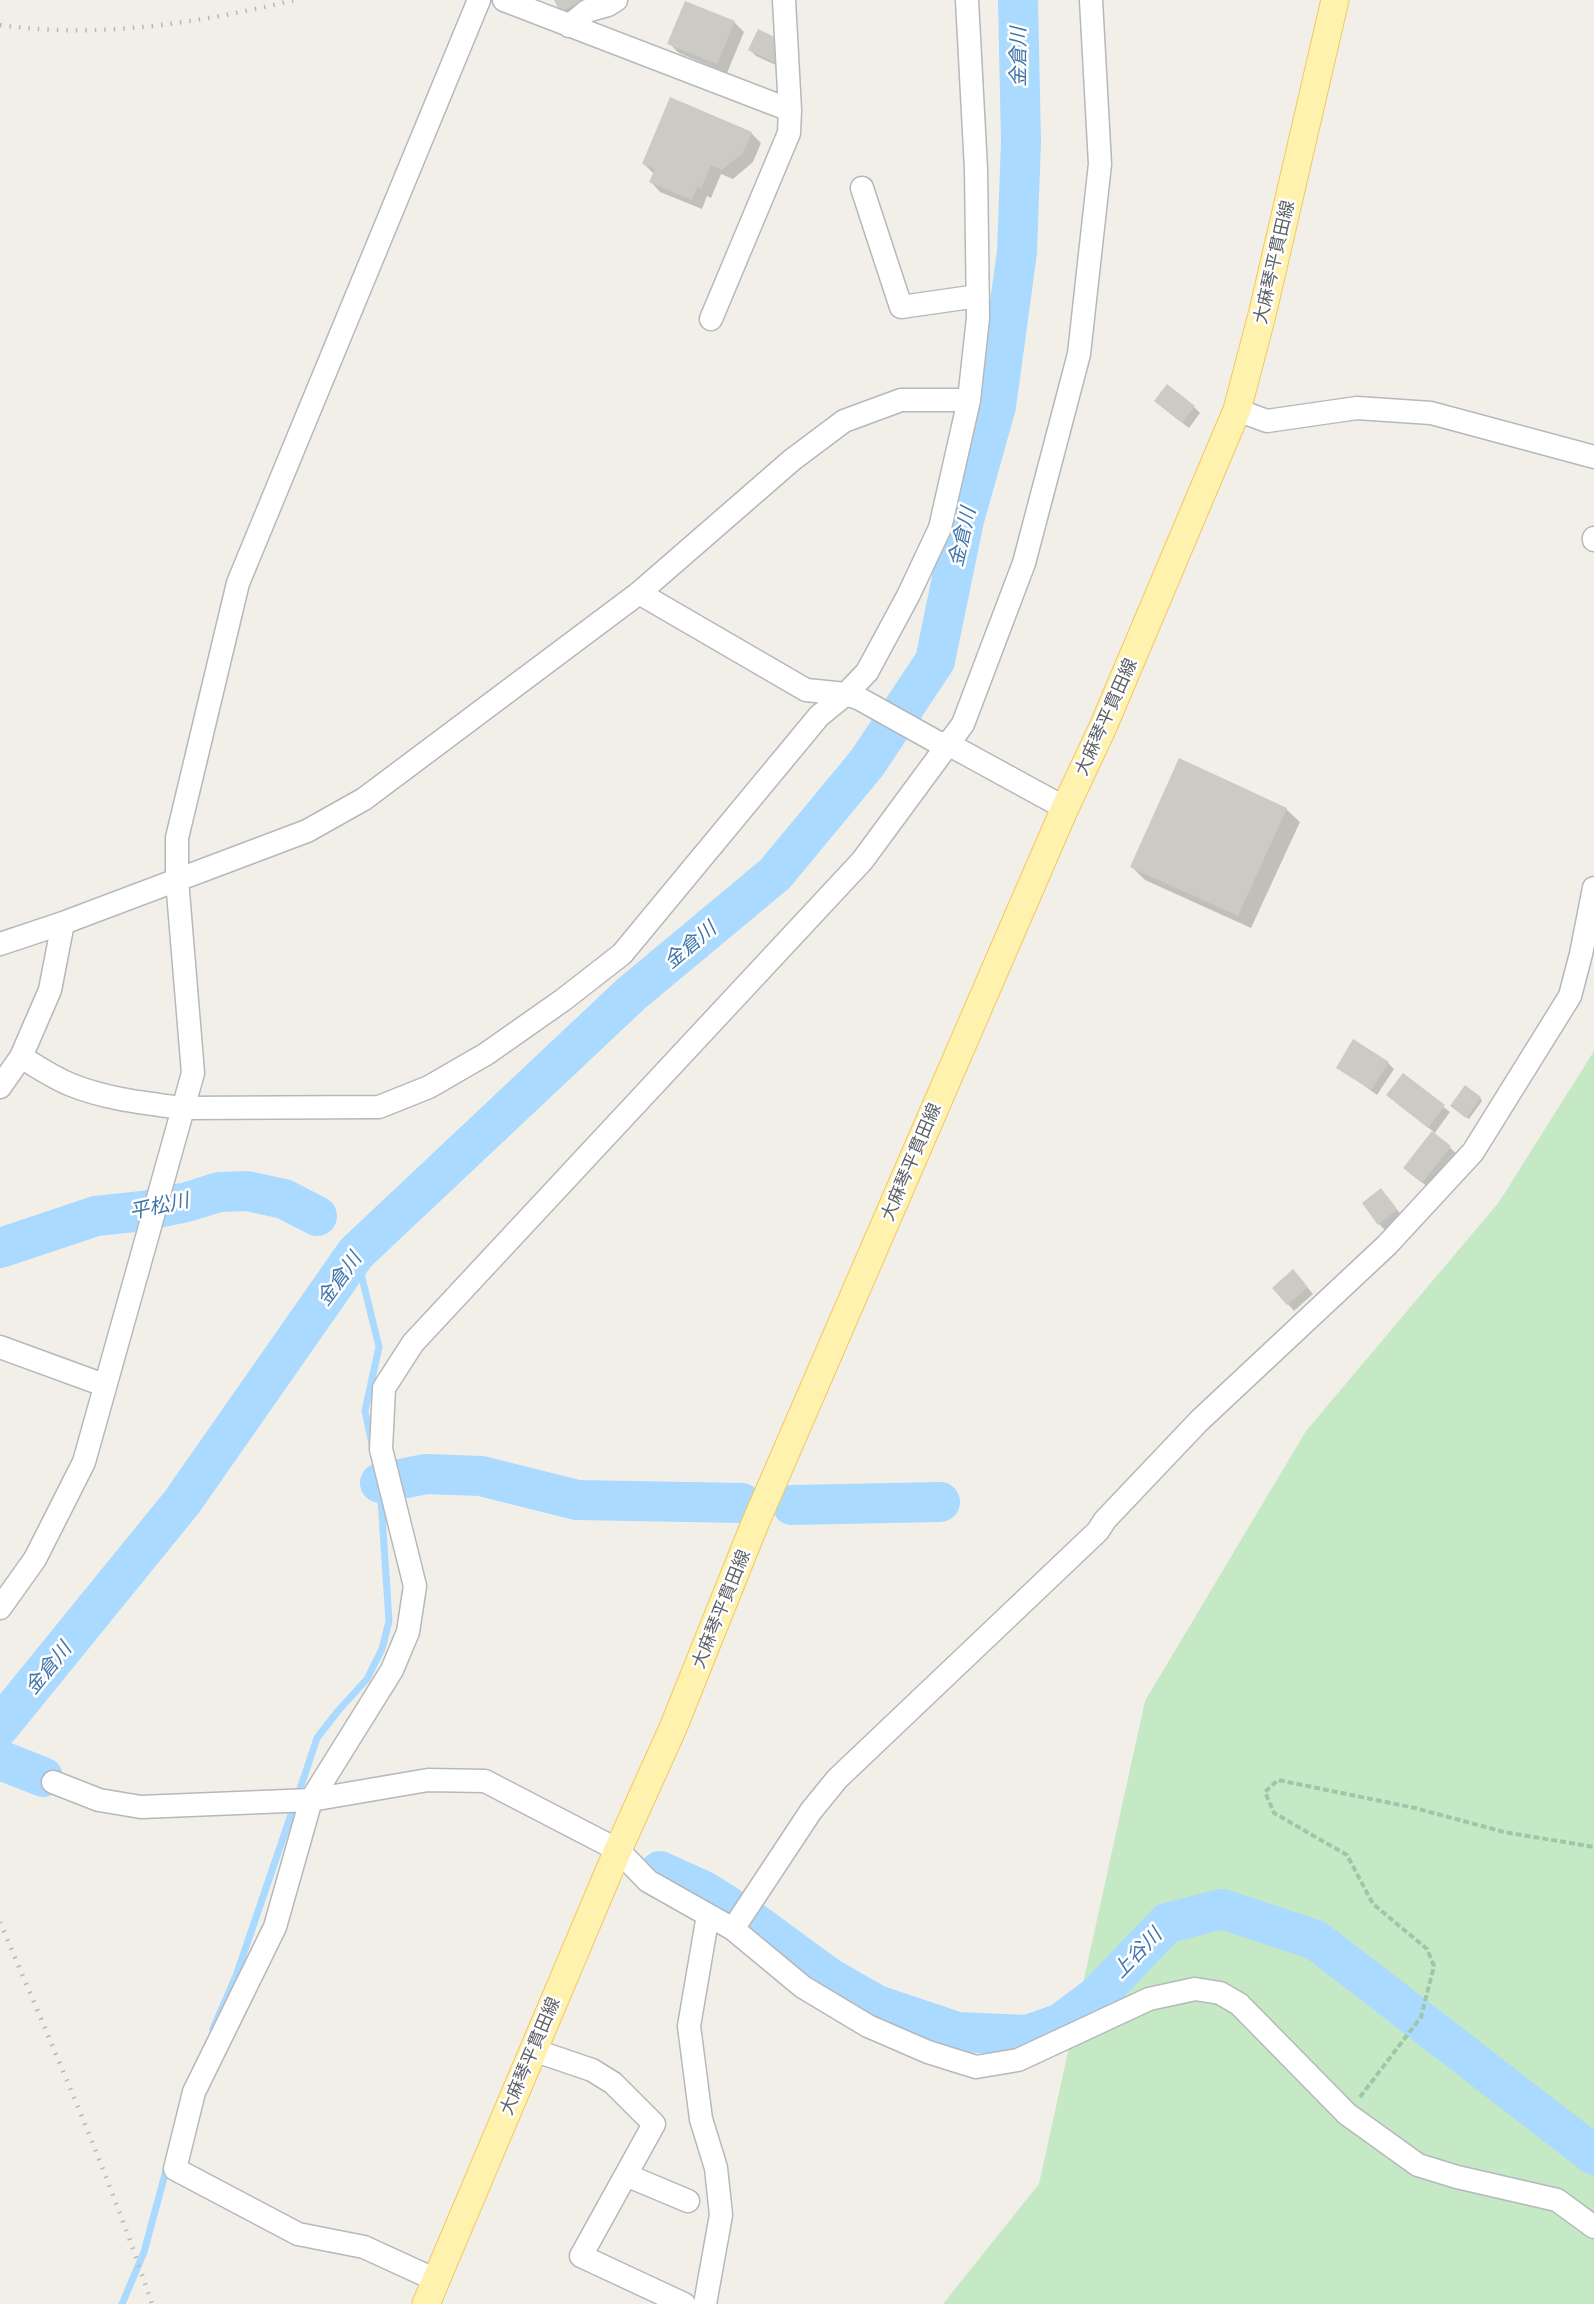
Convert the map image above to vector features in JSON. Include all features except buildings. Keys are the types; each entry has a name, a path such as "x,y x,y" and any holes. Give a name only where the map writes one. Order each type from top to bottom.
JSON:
{"main road":[{"name":"大麻琴平貫田線","path":"431,2292 618,1850 676,1719 754,1526 1065,808 1104,727 1237,410 1262,315 1335,0"}],"street":[{"path":"0,1608 35,1558 84,1462 182,1108 194,1073 177,880 177,838 238,583 479,0"},
{"path":"504,0 790,110"},
{"path":"569,26 587,11 608,5 616,0"},
{"path":"711,319 789,133 790,110 784,0"},
{"path":"21,1057 69,1084 118,1099 182,1108 379,1107 429,1086 486,1054 563,1000 622,954 819,716 853,696 908,596 940,528 969,400 978,318 978,296 976,169 967,0"},
{"path":"431,2292 364,2247 298,2234 175,2169 194,2092 275,1927 311,1800 392,1670 408,1632 415,1586 381,1449 384,1389 413,1343 862,861 942,743 963,724 1024,563 1079,354 1100,164 1091,0"},
{"path":"862,188 901,306 978,296"},
{"path":"0,944 63,923 307,831 364,799 639,593 792,460 844,421 901,400 969,400"},
{"path":"1237,410 1267,420 1357,408 1431,413 1594,457"},
{"path":"639,593 806,690 853,696 1065,808"},
{"path":"733,1929 811,1811 837,1779 1098,1531 1105,1520 1199,1421 1387,1245 1473,1152 1570,996 1594,888"},
{"path":"0,1087 21,1057 50,990 63,923"},
{"path":"0,1347 104,1385"},
{"path":"53,1782 99,1800 141,1807 311,1800 428,1780 485,1781 618,1850 648,1881 733,1929 802,1987 868,2026 928,2052 976,2067 1018,2060 1149,1999 1195,1989 1220,1993 1239,2004 1347,2114 1418,2165 1457,2177 1557,2200 1594,2227"},
{"path":"705,2304 721,2215 716,2168 701,2119 689,2026 708,1915"},
{"path":"533,2050 592,2070 613,2083 654,2124 581,2256 684,2304"},
{"path":"626,2175 688,2201"}],"path":[{"path":"1347,2114 1421,2017 1434,1966 1427,1950 1373,1904 1347,1855 1274,1813 1265,1792 1278,1780 1415,1808 1504,1832 1594,1847"}],"green space":[{"path":"1594,1051 1594,2304 943,2304 1039,2184 1145,1701 1306,1431 1499,1202"}],"waterway":[{"name":"金倉川","path":"0,1726 182,1502 356,1253 631,994 775,874 867,763 935,661 964,520 996,406 1017,252 1021,141 1018,0"},
{"name":"平松川","path":"0,1248 96,1216 143,1211 187,1202 219,1192 247,1191 284,1199 317,1216"},
{"path":"356,1253 379,1347 365,1411 372,1444"},
{"path":"380,1483 426,1474 481,1476 577,1500 742,1503"},
{"path":"298,1795 317,1738 367,1679 382,1649 389,1621 380,1484"},
{"path":"792,1505 940,1502"},
{"name":"上谷川","path":"0,1760 43,1777"},
{"path":"213,2029 236,1976 294,1806"},
{"name":"上谷川","path":"660,1871 706,1892 753,1922 828,1977 877,2005 957,2032 1027,2035 1061,2023 1097,1996 1167,1923 1222,1909 1316,1940 1594,2155"},
{"path":"122,2304 144,2252 167,2167"}],"railway":[{"path":"0,25 75,30 149,26 222,16 295,0"},
{"path":"0,1922 99,2159 152,2304"}]}
